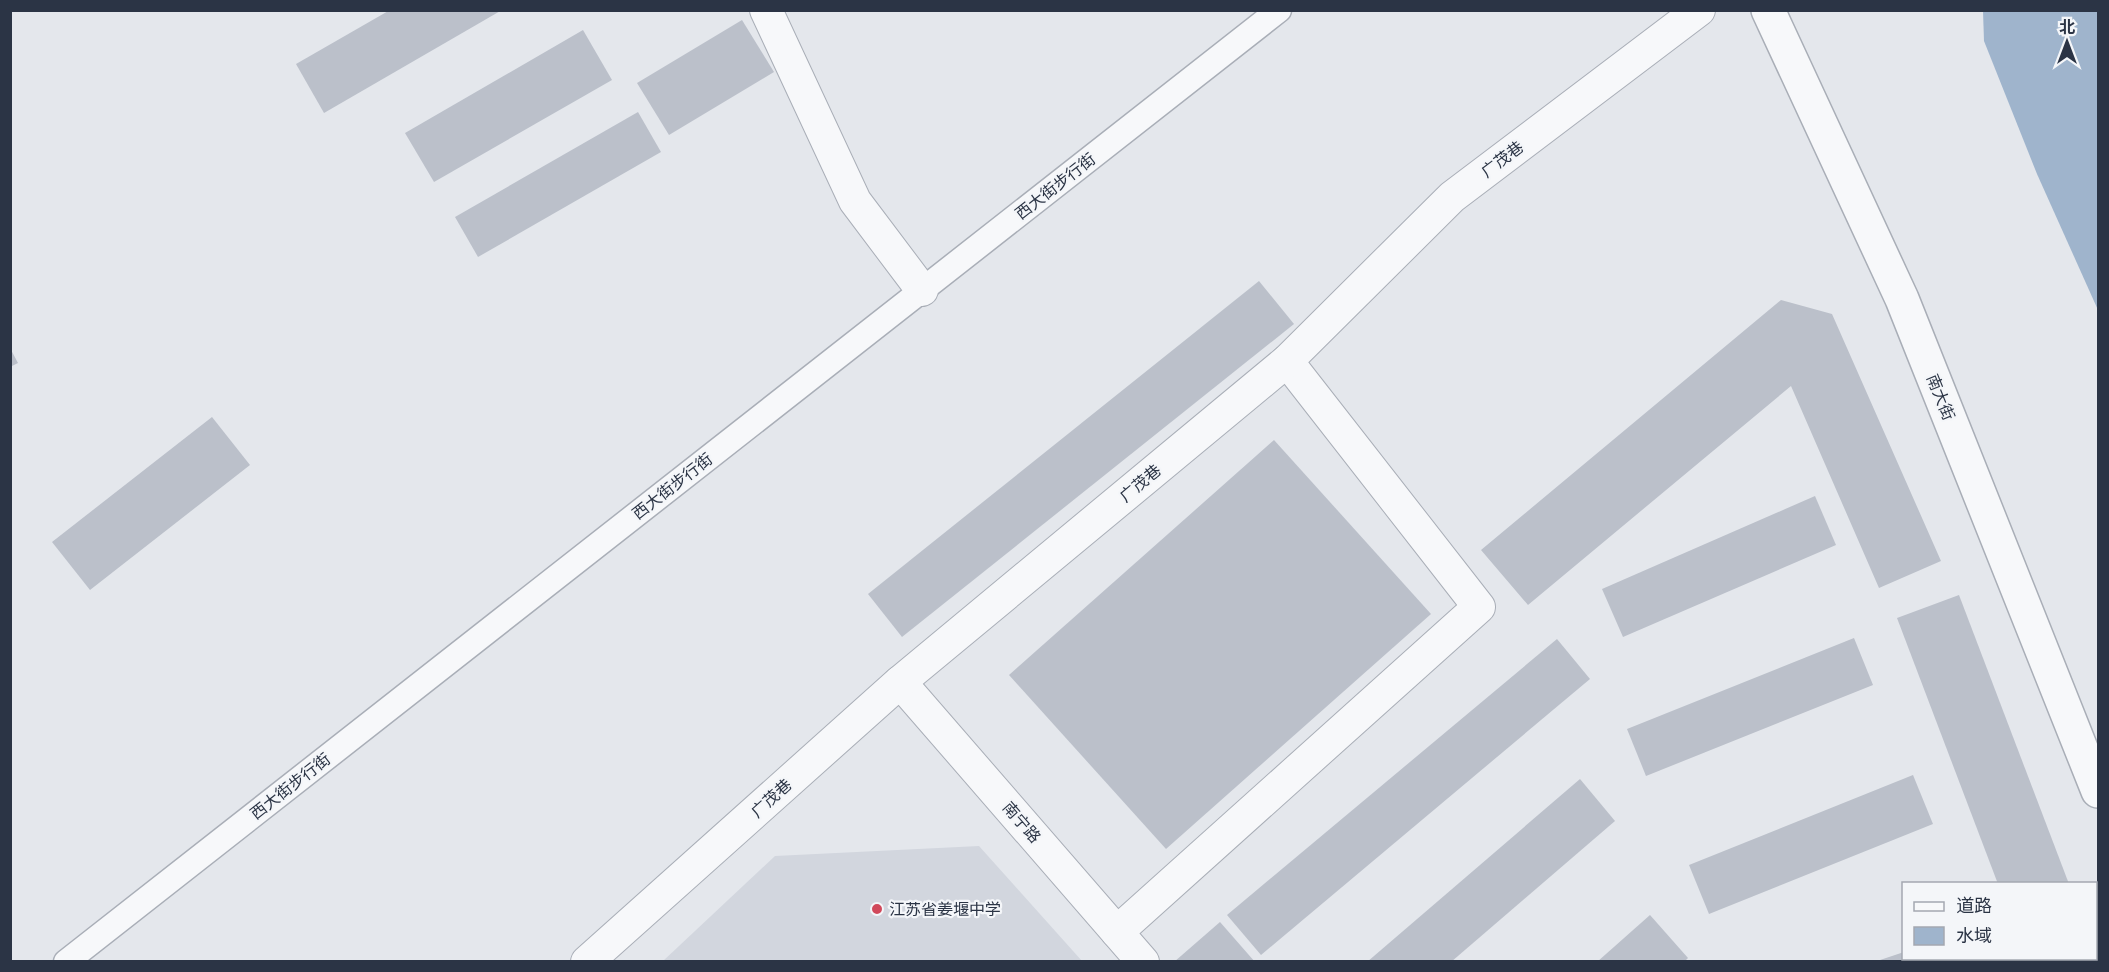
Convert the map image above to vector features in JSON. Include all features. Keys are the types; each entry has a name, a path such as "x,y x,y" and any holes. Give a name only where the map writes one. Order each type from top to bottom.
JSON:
{"street":[{"path":"766,10 855,201 922,290"},
{"name":"西大街步行街","path":"66,962 1279,10"},
{"name":"广茂巷","path":"587,962 900,682 1287,361 1452,197 1699,10"},
{"name":"南大街","path":"1768,10 1902,299 2098,790"},
{"path":"1118,932 1479,607 1287,361"},
{"name":"南宁路","path":"900,682 1143,962"}],"shaded area":[{"name":"江苏省姜堰中学","path":"979,846 1082,961 663,961 775,856"}],"water":[{"path":"1983,11 2098,11 2098,310 2037,174 1984,41"}],"building":[{"path":"390,10 502,10 324,113 296,64"},
{"path":"742,20 774,72 669,135 637,83"},
{"path":"583,30 612,80 434,182 405,133"},
{"path":"638,112 661,152 478,257 455,217"},
{"path":"1259,281 1294,324 902,637 868,594"},
{"path":"1781,300 1832,314 1941,561 1879,588 1791,386 1528,605 1481,550"},
{"path":"10,348 18,363 10,367"},
{"path":"212,417 250,465 90,590 52,542"},
{"path":"1274,440 1431,614 1166,849 1009,675"},
{"path":"1815,496 1836,545 1623,637 1602,589"},
{"path":"1959,595 2068,882 1997,882 1897,618"},
{"path":"1854,638 1873,685 1646,776 1627,729"},
{"path":"1557,639 1590,679 1261,955 1227,915"},
{"path":"1913,775 1933,824 1709,914 1689,865"},
{"path":"1580,779 1615,821 1451,962 1367,962"},
{"path":"1650,915 1688,958 1684,962 1597,962"},
{"path":"1220,922 1255,962 1174,962"},
{"path":"1902,953 1902,960 1978,960 1979,962 1874,962"}],"place":[{"name":"江苏省姜堰中学","path":"877,909"}]}
